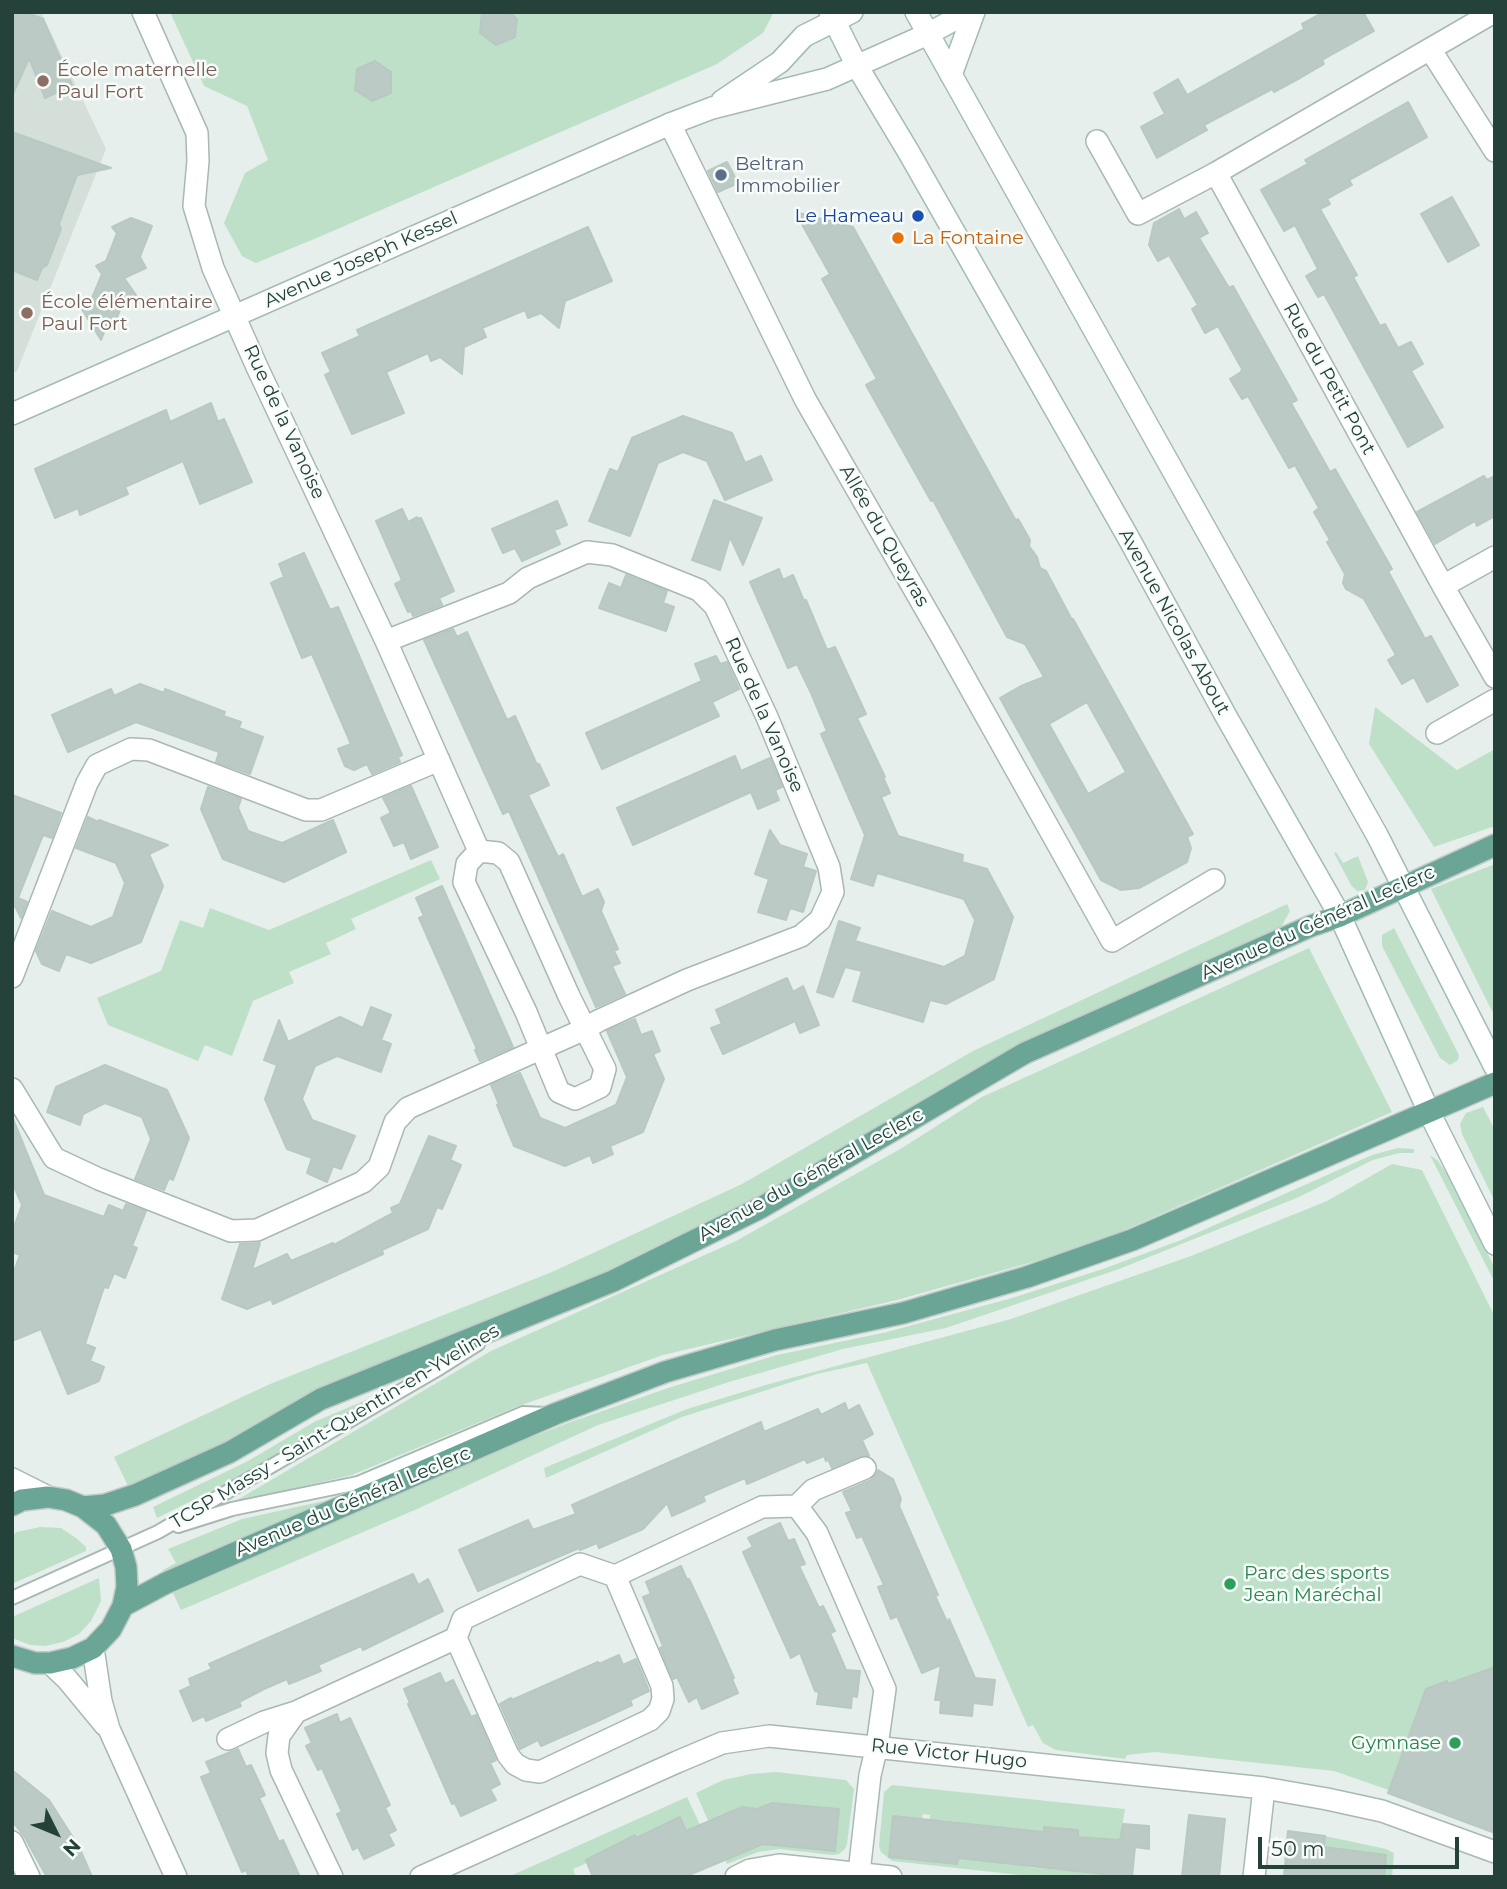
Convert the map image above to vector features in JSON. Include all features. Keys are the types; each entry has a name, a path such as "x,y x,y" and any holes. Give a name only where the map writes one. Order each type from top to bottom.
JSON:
{"main road":[{"name":"Avenue du Général Leclerc","path":"83,1507 106,1505 135,1495 230,1452 321,1399 612,1281 762,1207 1025,1053 1311,926 1340,916 1495,845"},
{"name":"Avenue du Général Leclerc","path":"123,1606 166,1583 555,1415 666,1372 775,1340 903,1313 1040,1272 1132,1240 1495,1083"},
{"path":"12,1505 22,1500 48,1497 83,1507 106,1525 121,1549 126,1567 127,1587 123,1606 111,1629 93,1648 72,1658 50,1663 15,1659"}],"street":[{"name":"Rue de la Vanoise","path":"143,12 197,133 198,161 194,206 214,268 386,641 479,851"},
{"path":"916,12 1364,813 1495,1067"},
{"name":"Avenue Joseph Kessel","path":"12,415 670,124 712,108 827,79 929,34 968,12"},
{"path":"951,75 974,12"},
{"path":"1097,142 1139,214 1216,173 1494,12"},
{"name":"Avenue Joseph Kessel","path":"712,108 780,62 804,36 839,15"},
{"name":"Avenue Nicolas About","path":"839,15 857,66 1128,537 1340,916 1429,1111 1495,1244"},
{"path":"1430,49 1495,151"},
{"name":"Allée du Queyras","path":"670,124 805,398 1112,941 1214,880"},
{"name":"Rue du Petit Pont","path":"1216,173 1495,677"},
{"name":"Rue de la Vanoise","path":"12,1089 54,1158 99,1179 231,1231 257,1230 363,1182 379,1167 395,1122 408,1108 585,1029 687,979 801,936 820,920 833,892 829,867 767,717 715,606 699,590 612,555 587,552 528,578 509,593 386,641"},
{"path":"1443,586 1495,557"},
{"path":"1437,733 1495,700"},
{"path":"12,977 87,783 97,765 131,749 149,750 306,810 321,810 439,760"},
{"path":"479,851 498,853 509,862 585,1029 605,1069 600,1087 575,1099 559,1092 526,1012 464,882 467,863 479,851"},
{"path":"615,1576 662,1686 663,1699 659,1711 650,1720 540,1772 526,1770 515,1764 508,1755 456,1638 463,1619 580,1564 615,1576 762,1507 797,1506 813,1490 865,1468"},
{"path":"12,1479 48,1497"},
{"path":"797,1506 817,1533 885,1689 870,1775 859,1873"},
{"path":"228,1739 264,1722 296,1712 456,1638"},
{"path":"93,1648 101,1701 109,1729 176,1877"},
{"path":"50,1663 109,1729"},
{"path":"296,1712 279,1736 277,1753 281,1770 332,1877"},
{"name":"Rue Victor Hugo","path":"421,1877 722,1743 769,1736 1264,1788 1382,1811 1495,1852"},
{"path":"1254,1877 1264,1788"},
{"path":"12,1842 29,1877"},
{"path":"736,1877 750,1870 779,1865 891,1877"}],"lane":[{"name":"TCSP Massy - Saint-Quentin-en-Yvelines","path":"12,1598 158,1532 440,1368 513,1322"},
{"name":"TCSP Massy - Saint-Quentin-en-Yvelines","path":"158,1532 232,1509 358,1483 523,1413 555,1415"}],"shaded area":[{"name":"École maternelle Paul Fort","path":"12,12 41,12 106,149 17,371 12,374"}],"green space":[{"path":"170,12 774,12 763,33 717,64 256,263 242,256 224,223 245,173 268,160 247,106 204,86"},
{"path":"1375,707 1457,770 1495,749 1495,826 1434,847 1369,744"},
{"path":"1336,852 1343,863 1358,856 1368,882 1365,890 1357,891 1351,885 1334,853"},
{"path":"431,860 440,879 351,919 356,929 326,943 331,954 289,972 294,983 253,1001 232,1056 205,1045 198,1061 108,1025 97,998 161,971 180,920 203,928 210,908 269,930"},
{"path":"1495,864 1495,1017 1431,889"},
{"path":"1287,904 1290,911 1281,927 1267,938 1002,1054 757,1199 638,1262 129,1488 114,1457 270,1384 552,1272 742,1184 973,1051"},
{"path":"1394,928 1459,1055 1458,1060 1450,1065 1440,1058 1382,946 1382,935"},
{"path":"1309,948 1392,1112 1086,1247 897,1300 663,1355 516,1407 352,1475 232,1503 491,1351 736,1241 902,1148 982,1097"},
{"path":"1483,1107 1495,1130 1495,1202 1462,1134 1460,1124 1466,1113"},
{"path":"1398,1148 1414,1149 1414,1153 1399,1153 1373,1160 1299,1197 1119,1269 946,1328 843,1349 729,1382 598,1425 417,1509 181,1610 173,1593 501,1449 568,1423 668,1388 777,1355 887,1332 1012,1298 1103,1269 1181,1240 1372,1155"},
{"path":"1430,1155 1438,1161 1456,1187 1495,1269 1495,1283"},
{"name":"Parc des sports Jean Maréchal","path":"1392,1164 1422,1170 1495,1317 1495,1827 1334,1771 1155,1752 1127,1755 1125,1759 1056,1750 1043,1743 1033,1725 1028,1727 867,1363 817,1374 682,1417 546,1478 544,1468 687,1409 769,1384 1011,1319 1191,1256 1327,1201"},
{"path":"373,1397 373,1401 236,1479 157,1518 153,1507 248,1461 314,1422"},
{"path":"356,1494 166,1575 163,1570 176,1563 168,1549 242,1519"},
{"path":"40,1527 61,1528 86,1547 86,1551 12,1584 12,1535"},
{"path":"99,1578 101,1601 91,1621 79,1634 63,1642 45,1646 30,1645 12,1638 12,1617"},
{"path":"776,1772 846,1780 854,1789 845,1849 832,1855 779,1849 758,1852 727,1864 696,1793 723,1780","holes":["778,1803 802,1806 801,1814 813,1816 814,1806 838,1809 835,1850 763,1844 730,1857 713,1820 735,1810 739,1817 757,1809 777,1812"]},
{"path":"892,1785 1125,1809 1120,1840 1087,1837 1086,1846 1077,1845 1078,1830 1044,1827 1043,1838 1030,1830 989,1826 974,1834 974,1824 941,1820 940,1831 928,1831 930,1815 923,1814 922,1819 894,1816 889,1857 957,1864 958,1858 971,1860 972,1851 1004,1860 1004,1864 1027,1863 1027,1867 1060,1870 1061,1864 1083,1863 1083,1873 1103,1874 1103,1877 1038,1877 892,1861 881,1852 879,1846 884,1792"},
{"path":"687,1797 701,1827 687,1834 680,1818 661,1849 652,1830 615,1844 619,1855 573,1869 576,1877 508,1877"},
{"path":"1325,1836 1394,1853 1392,1877 1384,1877 1324,1855"}],"building":[{"path":"12,12 25,12 43,19 72,85 45,98 29,58 12,96"},
{"path":"482,12 509,12 517,19 515,37 496,45 480,33"},
{"path":"1324,12 1363,12 1374,31 1322,60 1324,64 1300,78 1274,92 1272,89 1204,125 1207,130 1157,158 1141,127 1165,114 1154,93 1178,79 1187,95 1304,29 1302,24"},
{"path":"375,61 391,72 391,93 372,101 355,90 357,69"},
{"path":"1408,102 1427,137 1349,180 1352,185 1327,199 1330,204 1320,209 1357,275 1353,277 1380,326 1385,324 1398,348 1411,342 1423,364 1411,371 1443,427 1408,447 1324,294 1318,297 1306,276 1318,269 1295,225 1284,231 1261,190 1308,164 1305,160"},
{"path":"12,132 111,168 77,175 59,224 61,229 47,265 42,268 37,280 12,270"},
{"path":"727,162 738,183 718,192 708,171"},
{"path":"1452,197 1479,245 1448,262 1421,214"},
{"path":"1179,209 1184,219 1196,212 1208,233 1199,238 1229,288 1233,286 1297,400 1291,403 1330,472 1335,469 1392,569 1388,571 1425,639 1431,636 1458,685 1427,702 1414,677 1402,684 1388,660 1396,655 1364,599 1346,589 1343,583 1345,574 1314,512 1319,508 1295,465 1289,468 1248,396 1242,399 1230,379 1242,369 1218,326 1205,333 1192,309 1198,305 1169,255 1158,261 1149,245 1154,223"},
{"path":"795,212 853,227 1016,521 1018,519 1030,540 1029,546 1037,557 1040,568 1046,571 1193,834 1187,837 1191,848 1187,862 1139,888 1121,890 1101,880 1000,698 1044,677 1025,644 1007,637 933,500 931,501 866,385 877,379 822,279 830,274","holes":["1087,702 1126,772 1088,794 1049,724"]},
{"path":"131,218 152,226 140,257 146,268 124,278 136,295 124,300 113,327 107,325 101,340 80,306 90,303 102,274 96,266 106,261 117,233 112,227"},
{"path":"588,227 612,281 565,301 559,328 541,313 528,318 525,310 482,328 486,337 464,347 462,374 440,357 431,361 428,353 386,372 404,413 352,434 325,375 331,372 322,353 360,336 357,330"},
{"path":"211,403 218,422 224,419 252,482 200,504 183,461 125,487 128,494 80,515 78,508 55,518 35,469 166,410 170,422"},
{"path":"683,416 732,433 745,463 761,456 772,480 725,500 707,461 683,452 658,463 630,536 589,521 610,469 618,472 632,438"},
{"path":"1484,476 1487,480 1495,476 1495,516 1477,526 1475,521 1435,544 1417,512"},
{"path":"714,500 762,518 743,565 730,537 720,570 692,560"},
{"path":"557,501 567,525 554,530 560,544 522,561 515,548 503,553 492,529"},
{"path":"402,509 408,522 417,517 421,518 454,591 439,598 442,605 413,616 411,611 408,612 395,584 402,580 376,521"},
{"path":"304,553 330,610 338,607 402,755 398,757 400,762 372,774 367,764 354,770 345,766 338,749 351,744 312,654 302,658 271,583 284,577 279,564"},
{"path":"779,569 783,580 793,575 827,650 835,647 866,714 857,718 885,777 890,793 881,797 898,836 963,855 962,862 987,869 1013,917 994,979 946,1004 930,1000 923,1022 853,1001 862,971 845,967 833,997 817,992 839,921 860,928 855,941 944,967 965,956 975,920 964,899 877,873 873,886 851,879 865,835 821,734 827,731 811,693 797,664 788,668 750,582"},
{"path":"626,575 667,591 663,603 674,607 666,631 599,608 609,583 621,588"},
{"path":"453,629 457,637 467,632 507,720 515,716 549,785 528,795 558,857 563,854 582,897 598,889 604,902 601,911 618,949 614,951 620,963 612,966 625,994 596,1007 509,811 503,814 424,640"},
{"path":"716,656 720,664 727,662 739,689 712,702 719,716 602,769 586,733 702,681 695,664"},
{"path":"140,684 164,693 165,689 225,712 223,716 241,722 239,728 263,737 250,774 216,762 219,752 136,722 68,752 52,715 111,689 114,696"},
{"path":"735,756 741,771 770,758 782,787 775,790 779,800 758,809 751,792 633,845 617,808"},
{"path":"411,786 438,847 411,859 404,842 394,846 381,818 391,813 383,798"},
{"path":"208,787 241,799 238,808 248,831 282,843 333,820 346,852 284,882 223,859 201,809"},
{"path":"12,795 61,813 52,838 43,835 18,898 27,902 21,918 15,906 12,909"},
{"path":"88,817 168,845 149,854 163,886 141,942 91,963 66,954 59,971 42,964 36,951 52,911 91,927 113,917 125,883 116,863 76,848"},
{"path":"770,830 780,845 807,854 803,867 816,871 803,912 790,908 786,920 758,912 769,879 755,874"},
{"path":"442,886 513,1047 480,1061 419,918 424,916 416,898"},
{"path":"787,978 793,992 803,986 819,1025 800,1033 795,1021 723,1054 711,1028 722,1024 716,1010"},
{"path":"371,1007 391,1015 381,1040 391,1044 381,1072 337,1056 315,1066 302,1099 312,1120 355,1136 341,1169 333,1166 327,1182 307,1173 312,1158 287,1149 265,1099 277,1065 264,1060 279,1020 288,1042 340,1017 363,1028"},
{"path":"635,1019 641,1035 652,1031 660,1051 653,1054 664,1079 643,1132 610,1146 613,1154 593,1163 590,1155 565,1166 514,1146 491,1085 520,1073 540,1118 565,1128 616,1105 627,1077 607,1031"},
{"path":"105,1065 167,1090 189,1138 173,1180 169,1178 164,1190 135,1179 151,1139 142,1117 105,1103 83,1114 80,1125 47,1112 56,1087"},
{"path":"13,1119 44,1195 104,1217 109,1205 123,1211 126,1204 146,1211 132,1246 137,1248 125,1278 114,1273 108,1288 104,1287 85,1344 95,1348 90,1361 104,1367 99,1381 68,1394 41,1329 12,1341 12,1276 20,1255 12,1252 12,1232 22,1205 12,1182"},
{"path":"429,1136 456,1146 450,1160 461,1165 442,1209 437,1207 428,1229 382,1250 383,1254 273,1304 271,1299 247,1309 222,1299 240,1244 260,1243 252,1270 287,1254 291,1261 333,1243 334,1245 393,1213 391,1208 400,1204"},
{"path":"845,1403 848,1411 859,1405 873,1434 862,1440 869,1456 860,1456 832,1468 824,1456 807,1463 805,1459 747,1484 745,1478 703,1496 705,1501 672,1516 667,1503 643,1529 599,1548 597,1543 580,1550 579,1548 478,1591 459,1550 528,1520 533,1530 576,1514 572,1505 761,1422 764,1432 818,1409 821,1415"},
{"path":"878,1470 893,1479 901,1499 899,1506 938,1595 935,1596 948,1624 949,1619 975,1678 995,1680 992,1705 973,1703 972,1716 940,1713 941,1700 935,1700 941,1665 922,1673 897,1616 891,1619 878,1587 884,1585 862,1536 857,1538 846,1513 852,1511 843,1492 871,1480"},
{"path":"780,1523 788,1541 794,1539 805,1564 799,1566 819,1608 823,1606 835,1631 830,1633 846,1670 860,1671 857,1697 852,1696 851,1708 817,1704 819,1692 815,1691 800,1653 791,1658 743,1552 753,1547 748,1538"},
{"path":"681,1566 706,1615 738,1693 702,1709 697,1697 689,1702 677,1677 673,1679 643,1597 651,1594 646,1582"},
{"path":"413,1574 418,1585 428,1579 443,1611 363,1650 361,1646 318,1665 321,1671 289,1684 287,1679 239,1702 241,1706 206,1721 204,1716 193,1721 180,1691 191,1686 189,1679 212,1669 209,1664"},
{"path":"619,1655 623,1665 636,1659 649,1691 630,1700 632,1705 598,1721 541,1746 538,1740 520,1749 500,1704"},
{"name":"Gymnase","path":"1495,1667 1495,1833 1388,1793 1426,1689"},
{"path":"440,1673 445,1684 453,1680 471,1717 476,1715 496,1760 490,1763 500,1784 490,1789 496,1800 461,1816 455,1803 452,1804 404,1689"},
{"path":"337,1714 340,1723 350,1718 390,1805 385,1808 396,1830 388,1834 394,1845 364,1859 358,1847 353,1850 337,1814 342,1812 322,1768 318,1770 306,1746 312,1743 305,1728"},
{"path":"238,1749 246,1767 251,1765 265,1795 259,1798 279,1842 283,1840 300,1877 249,1877 246,1870 242,1872 201,1777 211,1773 206,1762"},
{"path":"12,1770 49,1800 79,1847 92,1877 47,1877 24,1836 12,1821"},
{"path":"772,1803 839,1809 835,1851 763,1844 684,1877 593,1877 586,1860 635,1835 636,1838 680,1817 686,1831 742,1807 757,1809"},
{"path":"1189,1815 1225,1819 1219,1877 1182,1877"},
{"path":"893,1816 1044,1832 1044,1827 1078,1830 1078,1837 1120,1840 1123,1824 1149,1826 1149,1849 1135,1847 1132,1877 1103,1877 1103,1874 958,1858 957,1864 889,1857"},
{"path":"1288,1831 1325,1836 1324,1847 1386,1855 1384,1877 1284,1877"}],"place":[{"name":"École maternelle Paul Fort","path":"43,81"},
{"name":"Beltran Immobilier","path":"721,175"},
{"name":"Le Hameau","path":"918,216"},
{"name":"La Fontaine","path":"898,238"},
{"name":"École élémentaire Paul Fort","path":"27,313"},
{"name":"Parc des sports Jean Maréchal","path":"1230,1584"},
{"name":"Gymnase","path":"1455,1743"}]}
